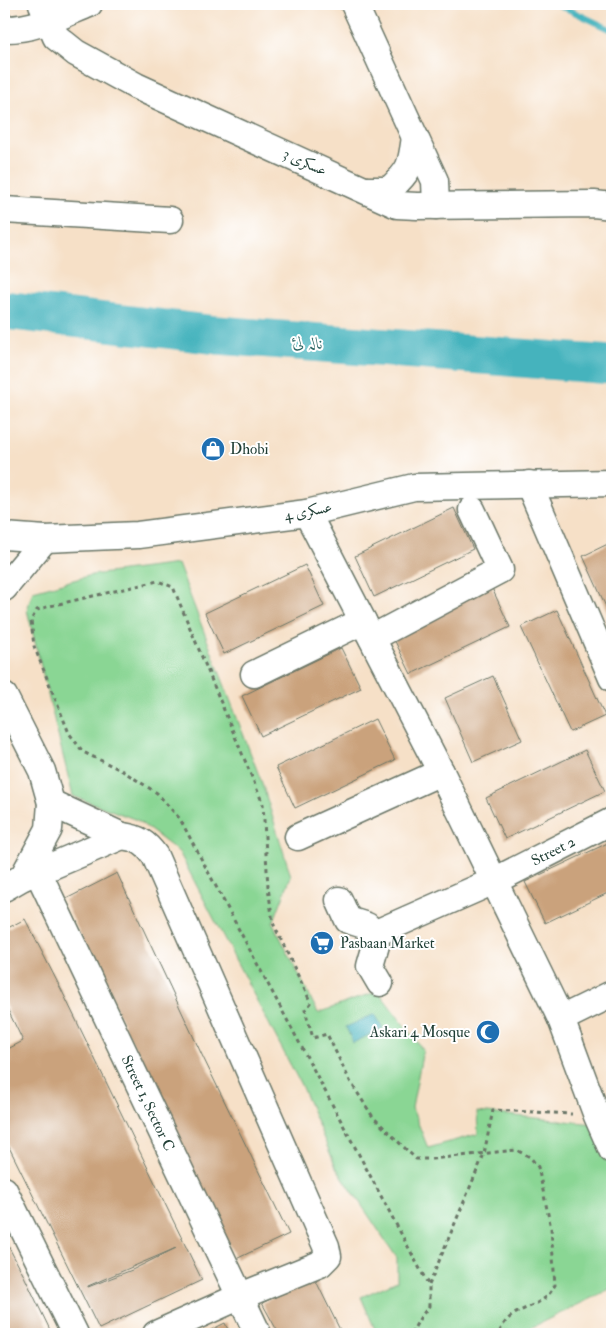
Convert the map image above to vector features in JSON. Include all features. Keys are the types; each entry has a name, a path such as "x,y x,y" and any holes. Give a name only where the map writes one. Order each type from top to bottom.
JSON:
{"street":[{"path":"4,29 15,29 45,12 89,4"},
{"path":"354,4 435,181 436,206"},
{"name":"عسکری 3","path":"45,12 56,37 76,53 136,86 397,205 594,204 612,206"},
{"path":"367,190 388,190 404,176 412,161 415,137"},
{"path":"4,210 170,220"},
{"name":"عسکری 4","path":"4,536 44,539 138,535 308,513 414,487 612,483"},
{"path":"529,484 612,678"},
{"path":"254,674 367,629 500,570 472,510"},
{"path":"308,513 441,772 562,1019 597,1116 612,1150"},
{"path":"4,588 44,539"},
{"path":"4,696 42,771 51,803 49,829 22,879"},
{"path":"298,837 441,772"},
{"path":"51,803 122,836 135,838 148,846 155,856 326,1246 328,1256 320,1264 241,1296 156,1334"},
{"name":"Street 2","path":"374,934 494,881 612,821"},
{"path":"22,879 122,836"},
{"name":"Street 1, Sector C","path":"22,879 241,1296 258,1334"},
{"path":"339,900 348,920 367,926 374,934 376,945 370,966 380,983"},
{"path":"562,1019 612,994"},
{"path":"4,1190 75,1334"}],"path":[{"path":"429,1286 180,820 157,793 121,770 83,752 69,733 34,646 31,620 37,610 158,581 173,587 263,804 268,887 273,923 311,1003 305,1010 313,1038 327,1034 350,1081 373,1117 416,1159 516,1150 530,1157 538,1167 551,1228 555,1286 546,1298 512,1315 502,1324 499,1334"},
{"path":"411,1334 429,1306 429,1286 484,1154 493,1110 597,1116"}],"green space":[{"path":"178,564 262,783 291,876 273,923 318,1013 378,991 423,1050 412,1108 428,1148 478,1134 477,1112 595,1124 612,1169 612,1288 518,1334 377,1334 361,1297 397,1281 397,1258 336,1167 301,1085 179,852 137,820 73,796 27,610 33,591 92,575"}],"water":[{"path":"375,1014 383,1028 353,1043 346,1027"}],"building":[{"path":"454,508 473,549 374,597 355,556"},
{"path":"612,542 612,620 583,556"},
{"path":"305,565 324,606 224,654 205,613"},
{"path":"491,586 510,627 411,674 391,633"},
{"path":"557,610 605,716 570,732 521,627"},
{"path":"341,648 361,688 261,736 242,696"},
{"path":"493,676 522,740 473,762 445,698"},
{"path":"375,719 395,760 295,808 276,767"},
{"path":"585,750 605,791 505,839 486,798"},
{"path":"612,841 612,891 545,923 525,882"},
{"path":"117,873 201,1053 289,1234 236,1259 64,900"},
{"path":"25,919 62,991 202,1280 99,1329 4,1137 4,1051 23,1041 4,1002 4,930","holes":["176,1248 132,1270 88,1287"]},
{"path":"4,1238 24,1276 52,1334 4,1334"},
{"path":"315,1279 342,1334 279,1334 262,1303"},
{"path":"225,1323 230,1334 203,1334"}],"waterway":[{"path":"557,4 612,30"},
{"name":"نالہ لئ","path":"4,310 217,335 612,365"}],"place":[{"name":"Dhobi","path":"213,449"},
{"name":"Pasbaan Market","path":"322,943"},
{"name":"Askari 4 Mosque","path":"488,1032"}]}
